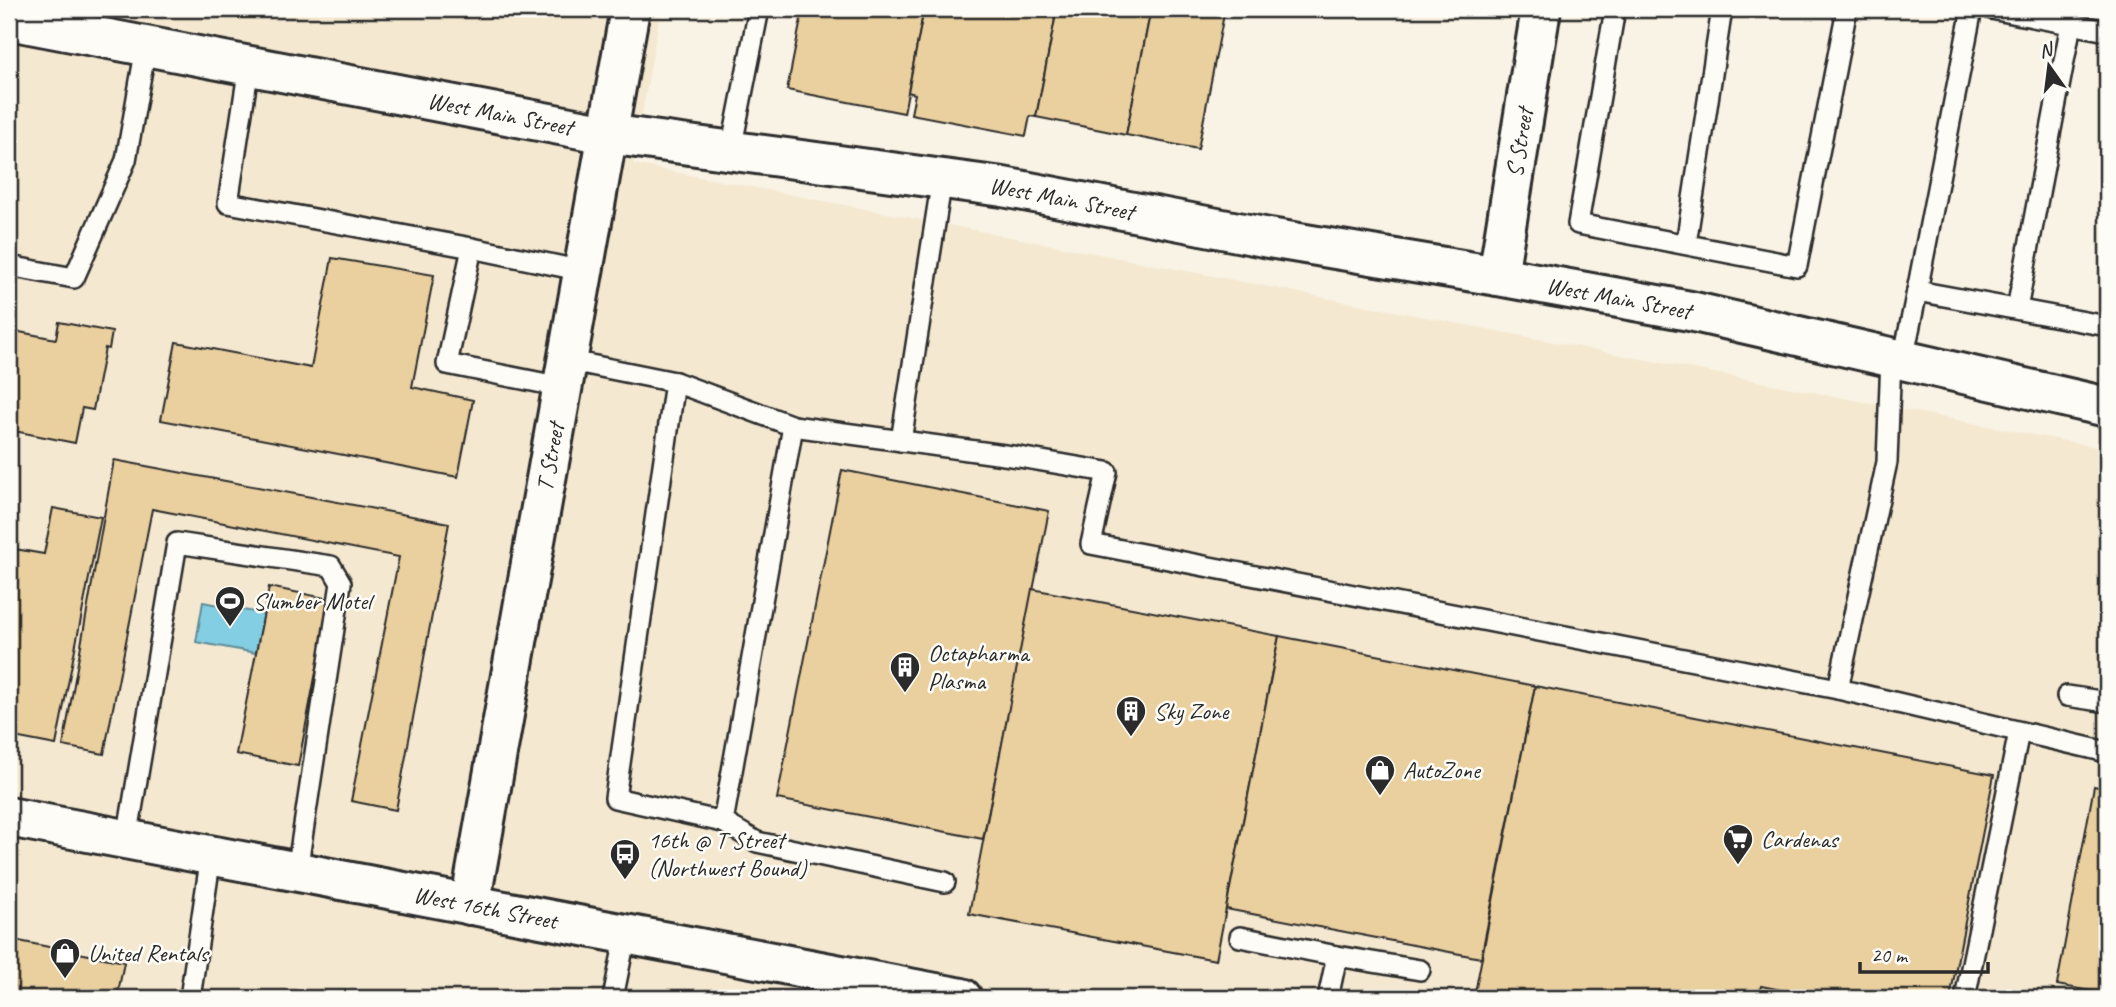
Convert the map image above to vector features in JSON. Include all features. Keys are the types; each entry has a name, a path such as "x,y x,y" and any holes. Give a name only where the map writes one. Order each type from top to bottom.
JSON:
{"street":[{"name":"T Street","path":"470,905 630,9"},
{"name":"S Street","path":"1498,276 1541,9"},
{"name":"West Main Street","path":"9,20 65,20 146,47 607,134 942,179 1498,276 1689,312 2107,407"},
{"name":"West 16th Street","path":"9,817 626,934 834,986 962,998"}],"lane":[{"path":"731,150 759,9"},
{"path":"1615,9 1578,225 1797,266 1847,9"},
{"path":"1686,244 1722,9"},
{"path":"1838,689 1887,462 1897,359 1917,291 1972,9"},
{"path":"1991,9 2107,31"},
{"path":"2017,309 2071,24"},
{"path":"9,266 74,278 126,160 146,47"},
{"path":"250,66 228,204 583,271"},
{"path":"901,441 942,179"},
{"path":"472,248 447,364 675,382 793,426 1107,472 1091,544 1727,670 1838,689 2107,752"},
{"path":"1917,291 2107,326"},
{"path":"675,382 615,798 723,822 757,842 945,882"},
{"path":"723,822 793,426"},
{"path":"127,839 177,543 331,566 341,583 297,872"},
{"path":"2067,696 2107,702"},
{"path":"1965,998 2019,732"},
{"path":"190,998 211,855"},
{"path":"613,998 626,934"},
{"path":"1240,937 1420,970"},
{"path":"1328,998 1337,956"}],"shaded area":[{"path":"9,9 661,9 633,164 2107,449 2107,998 9,998"}],"water":[{"name":"Slumber Motel","path":"203,602 264,614 256,653 196,642"}],"building":[{"path":"803,9 924,9 904,113 787,90"},
{"path":"924,9 1057,9 1036,117 1030,116 1026,136 911,114 915,94 908,92"},
{"path":"1057,9 1151,9 1126,135 1036,117"},
{"path":"1151,9 1225,9 1198,149 1126,135"},
{"path":"332,258 434,275 412,387 473,400 458,477 161,420 176,342 311,368"},
{"path":"59,322 112,332 109,349 105,348 93,410 82,408 75,443 9,430 9,330 56,339"},
{"name":"Slumber Motel","path":"114,460 449,523 396,810 351,801 399,557 152,509 104,754 63,746"},
{"name":"Octapharma Plasma","path":"842,470 1049,511 983,839 777,799"},
{"path":"53,508 101,517 56,745 9,736 9,548 44,554"},
{"path":"269,587 330,599 298,766 236,754"},
{"name":"Sky Zone","path":"1032,589 1279,636 1216,960 969,914"},
{"name":"AutoZone","path":"1279,636 1535,686 1481,958 1226,909"},
{"name":"Cardenas","path":"1535,686 1994,775 1950,998 1823,998 1761,986 1759,998 1474,998"},
{"path":"2094,786 2107,789 2107,994 2057,985"},
{"name":"United Rentals","path":"9,939 124,962 117,998 9,998"}],"place":[{"name":"Slumber Motel","path":"230,628"},
{"name":"Octapharma Plasma","path":"905,694"},
{"name":"Sky Zone","path":"1131,738"},
{"name":"AutoZone","path":"1380,797"},
{"name":"Cardenas","path":"1738,866"},
{"name":"16th @ T Street (Northwest Bound)","path":"625,881"},
{"name":"United Rentals","path":"65,980"}]}
